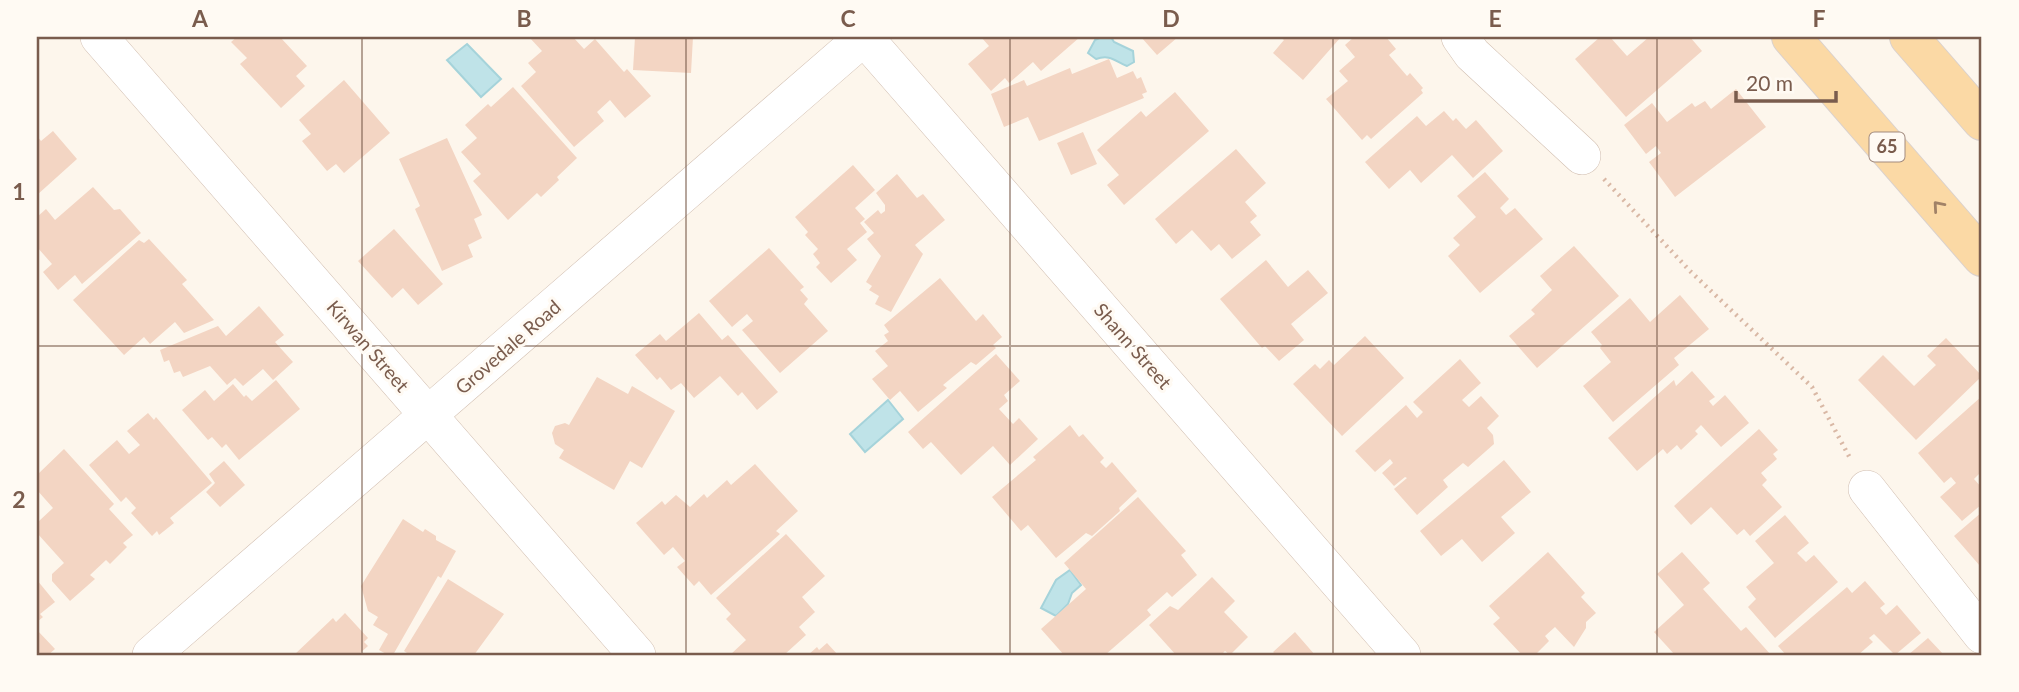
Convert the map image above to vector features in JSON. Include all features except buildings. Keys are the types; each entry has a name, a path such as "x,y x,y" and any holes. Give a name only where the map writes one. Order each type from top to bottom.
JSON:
{"main road":[{"name":"65","path":"1791,37 1982,257"},
{"path":"1909,37 1982,121"}],"street":[{"name":"Kirwan Street","path":"99,37 637,655"},
{"name":"Grovedale Road","path":"151,655 864,37"},
{"name":"Shann Street","path":"864,37 1402,655"},
{"path":"1460,37 1472,54 1582,156"},
{"path":"1867,489 1982,635"}],"path":[{"path":"1582,156 1690,271 1812,387 1867,489"}],"water":[{"path":"1111,37 1114,42 1133,51 1134,62 1127,66 1109,58 1096,59 1088,53 1095,40"},
{"path":"467,44 501,79 481,97 447,60"},
{"path":"888,400 903,419 865,452 850,434"},
{"path":"1070,570 1081,585 1056,616 1041,608 1056,580"}]}
